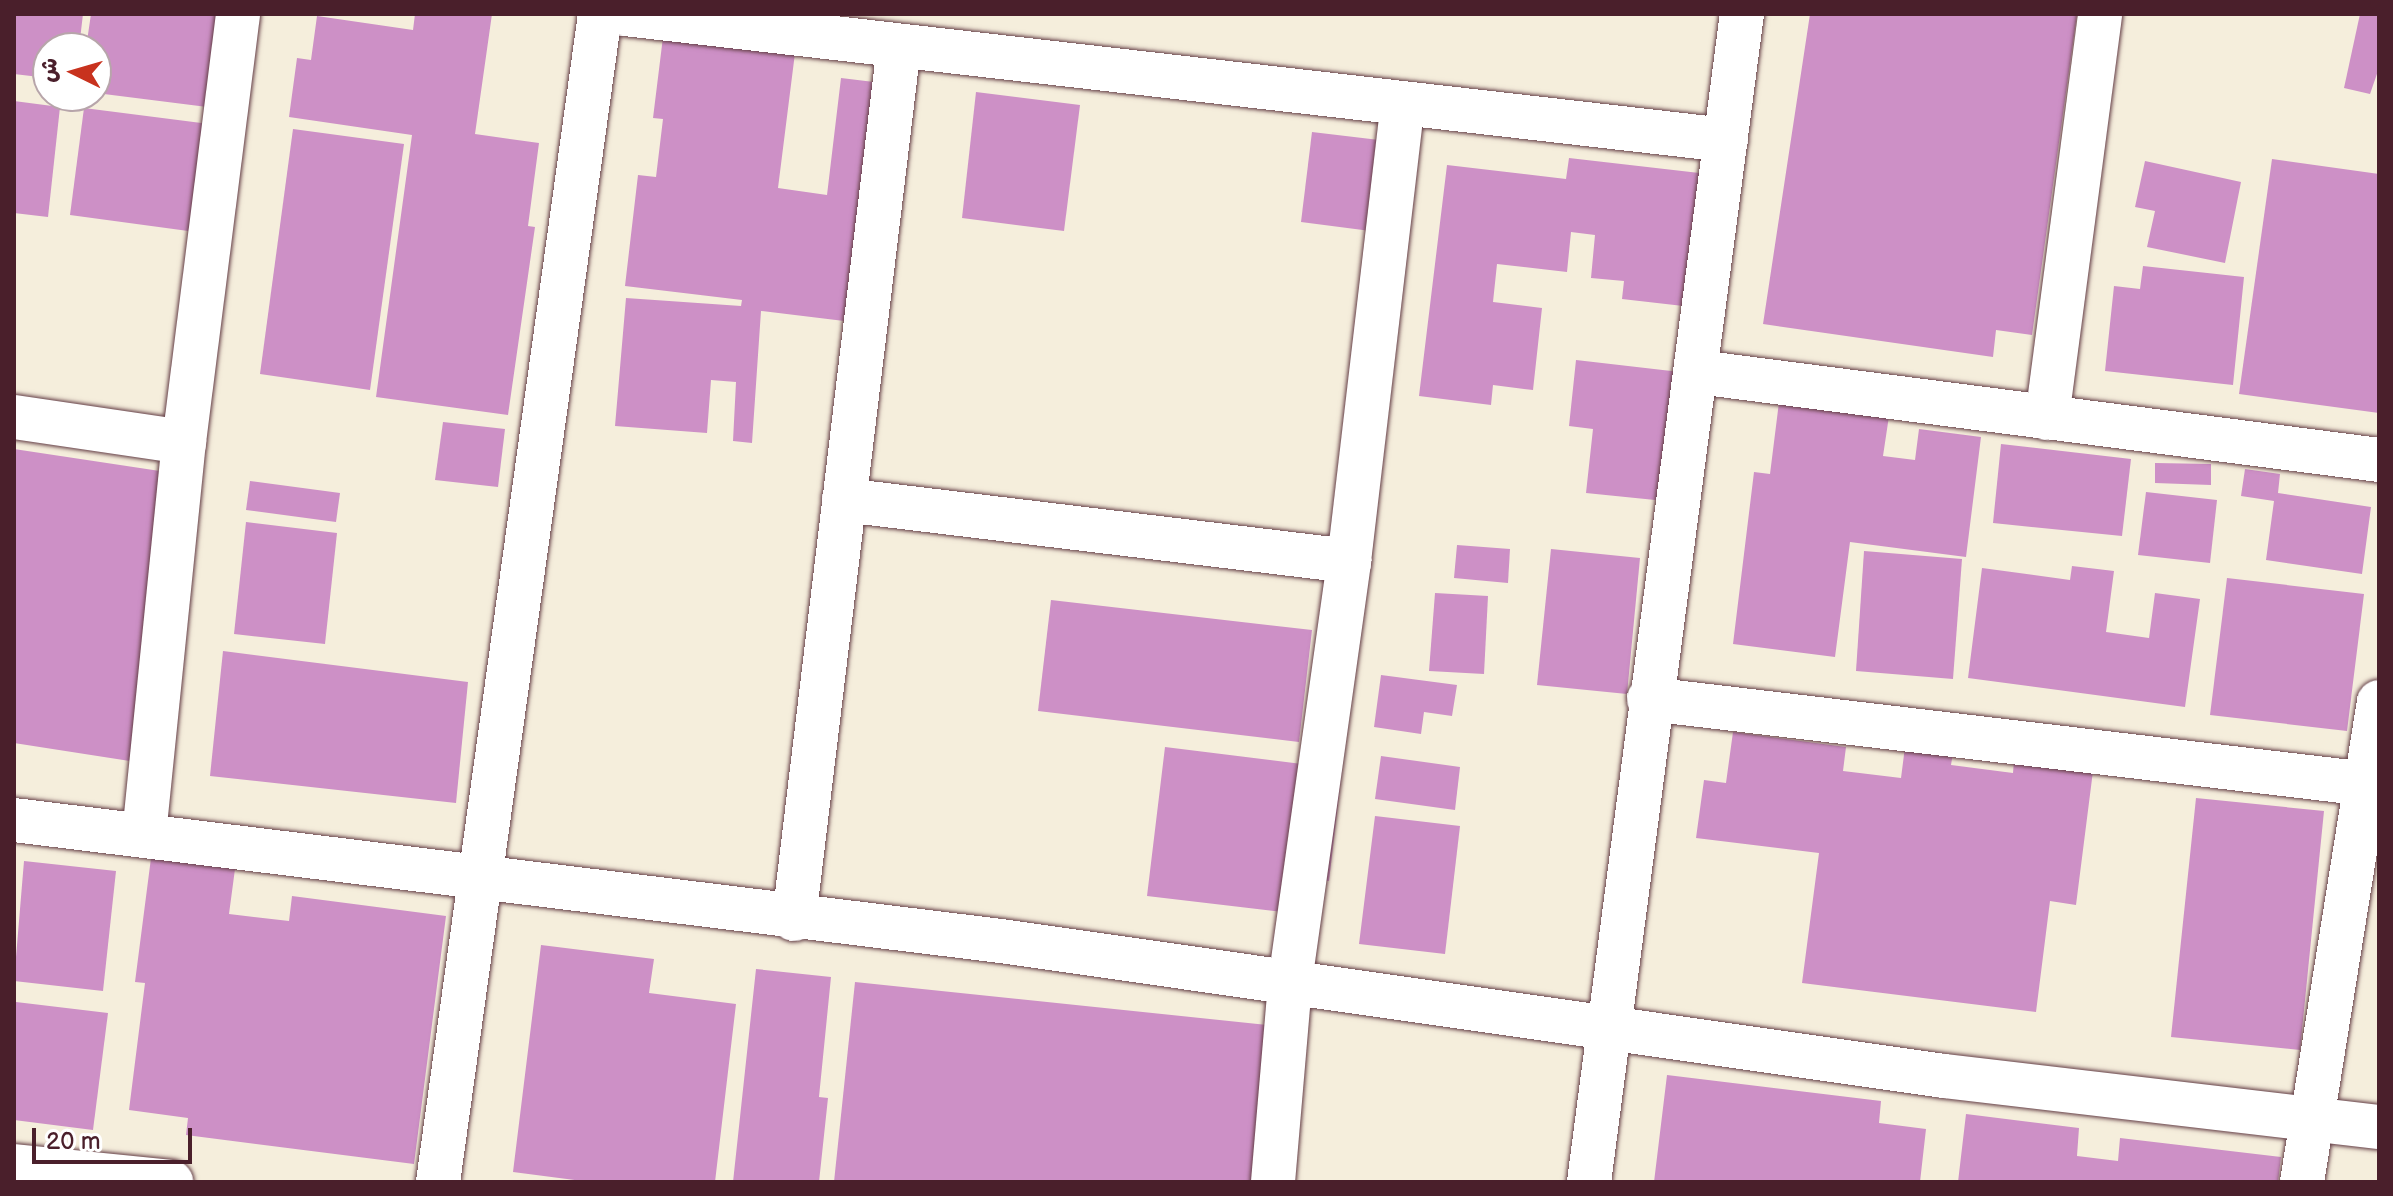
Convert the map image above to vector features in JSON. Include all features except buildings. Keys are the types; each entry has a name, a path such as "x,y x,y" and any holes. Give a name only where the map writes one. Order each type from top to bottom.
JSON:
{"street":[{"path":"144,835 184,442 238,14"},
{"path":"438,1182 600,14"},
{"path":"625,14 1726,140"},
{"path":"1589,1182 1613,1029 1649,699 1698,372 1742,14"},
{"path":"2047,418 2100,14"},
{"path":"794,919 899,46"},
{"path":"1273,1182 1290,982 1349,561 1403,104"},
{"path":"1698,372 2379,460"},
{"path":"14,417 184,442"},
{"path":"844,500 1349,561"},
{"path":"1649,699 2367,784"},
{"path":"2302,1182 2379,702"},
{"path":"14,820 480,875 794,919 1001,941 1944,1076 2379,1127"},
{"path":"14,1166 171,1182"}]}
